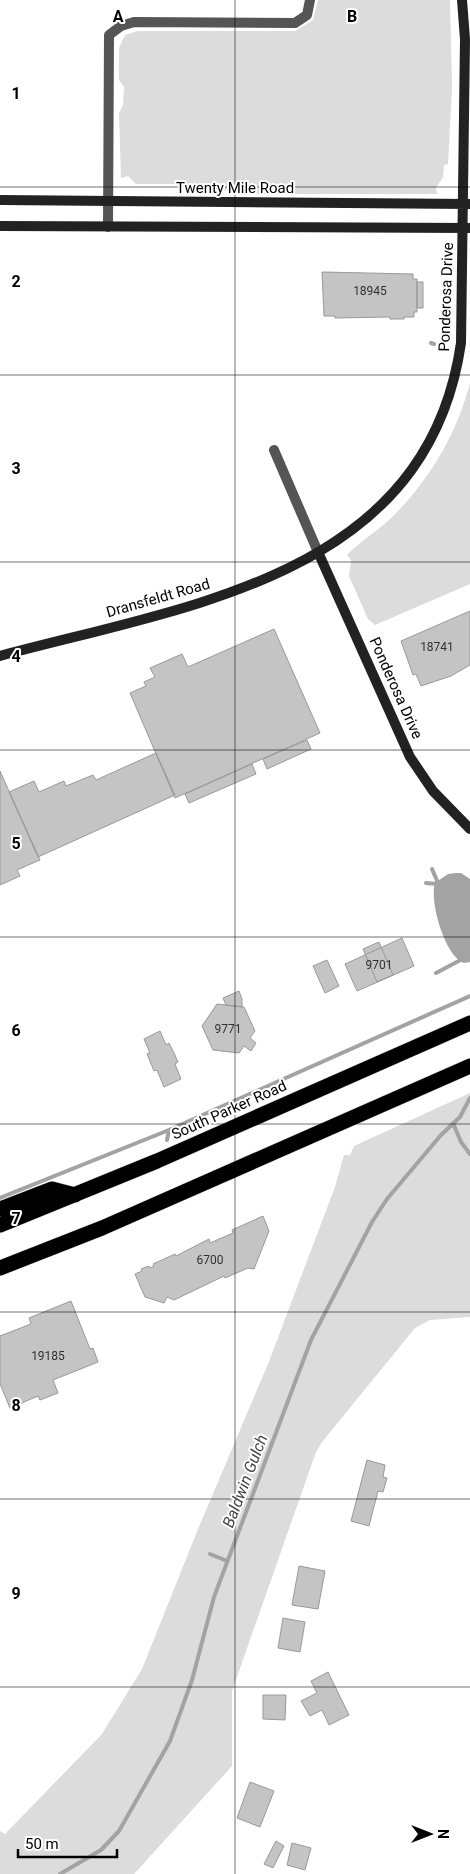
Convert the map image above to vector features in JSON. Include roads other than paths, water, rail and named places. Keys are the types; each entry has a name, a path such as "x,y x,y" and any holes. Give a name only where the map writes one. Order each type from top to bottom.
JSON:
{"highway":[{"name":"South Parker Road","path":"0,1225 75,1195 470,1023"},
{"path":"0,1268 102,1228 470,1066"},
{"path":"0,1209 52,1189 75,1195"}],"street":[{"path":"108,226 109,35 121,26 134,22 296,23 307,15 310,0"},
{"name":"Ponderosa Drive","path":"462,0 465,27 467,228 461,343 455,381 444,414 428,447 394,493 358,527 318,552 410,757 433,791 470,830"},
{"name":"Twenty Mile Road","path":"0,200 467,204"},
{"path":"0,226 467,228"},
{"path":"274,450 318,552"},
{"name":"Dransfeldt Road","path":"0,656 200,603 275,573 318,552"}],"waterway":[{"path":"432,869 438,883"},
{"path":"426,883 438,884"},
{"path":"436,973 470,955"},
{"path":"0,1198 169,1130 470,996"},
{"name":"Baldwin Gulch","path":"60,1874 101,1850 119,1831 170,1741 192,1680 214,1597 311,1340 372,1222 387,1199 441,1135 460,1117 470,1098"},
{"path":"453,1123 461,1142 470,1154"},
{"path":"167,1140 169,1130"},
{"path":"210,1554 227,1561"}]}
